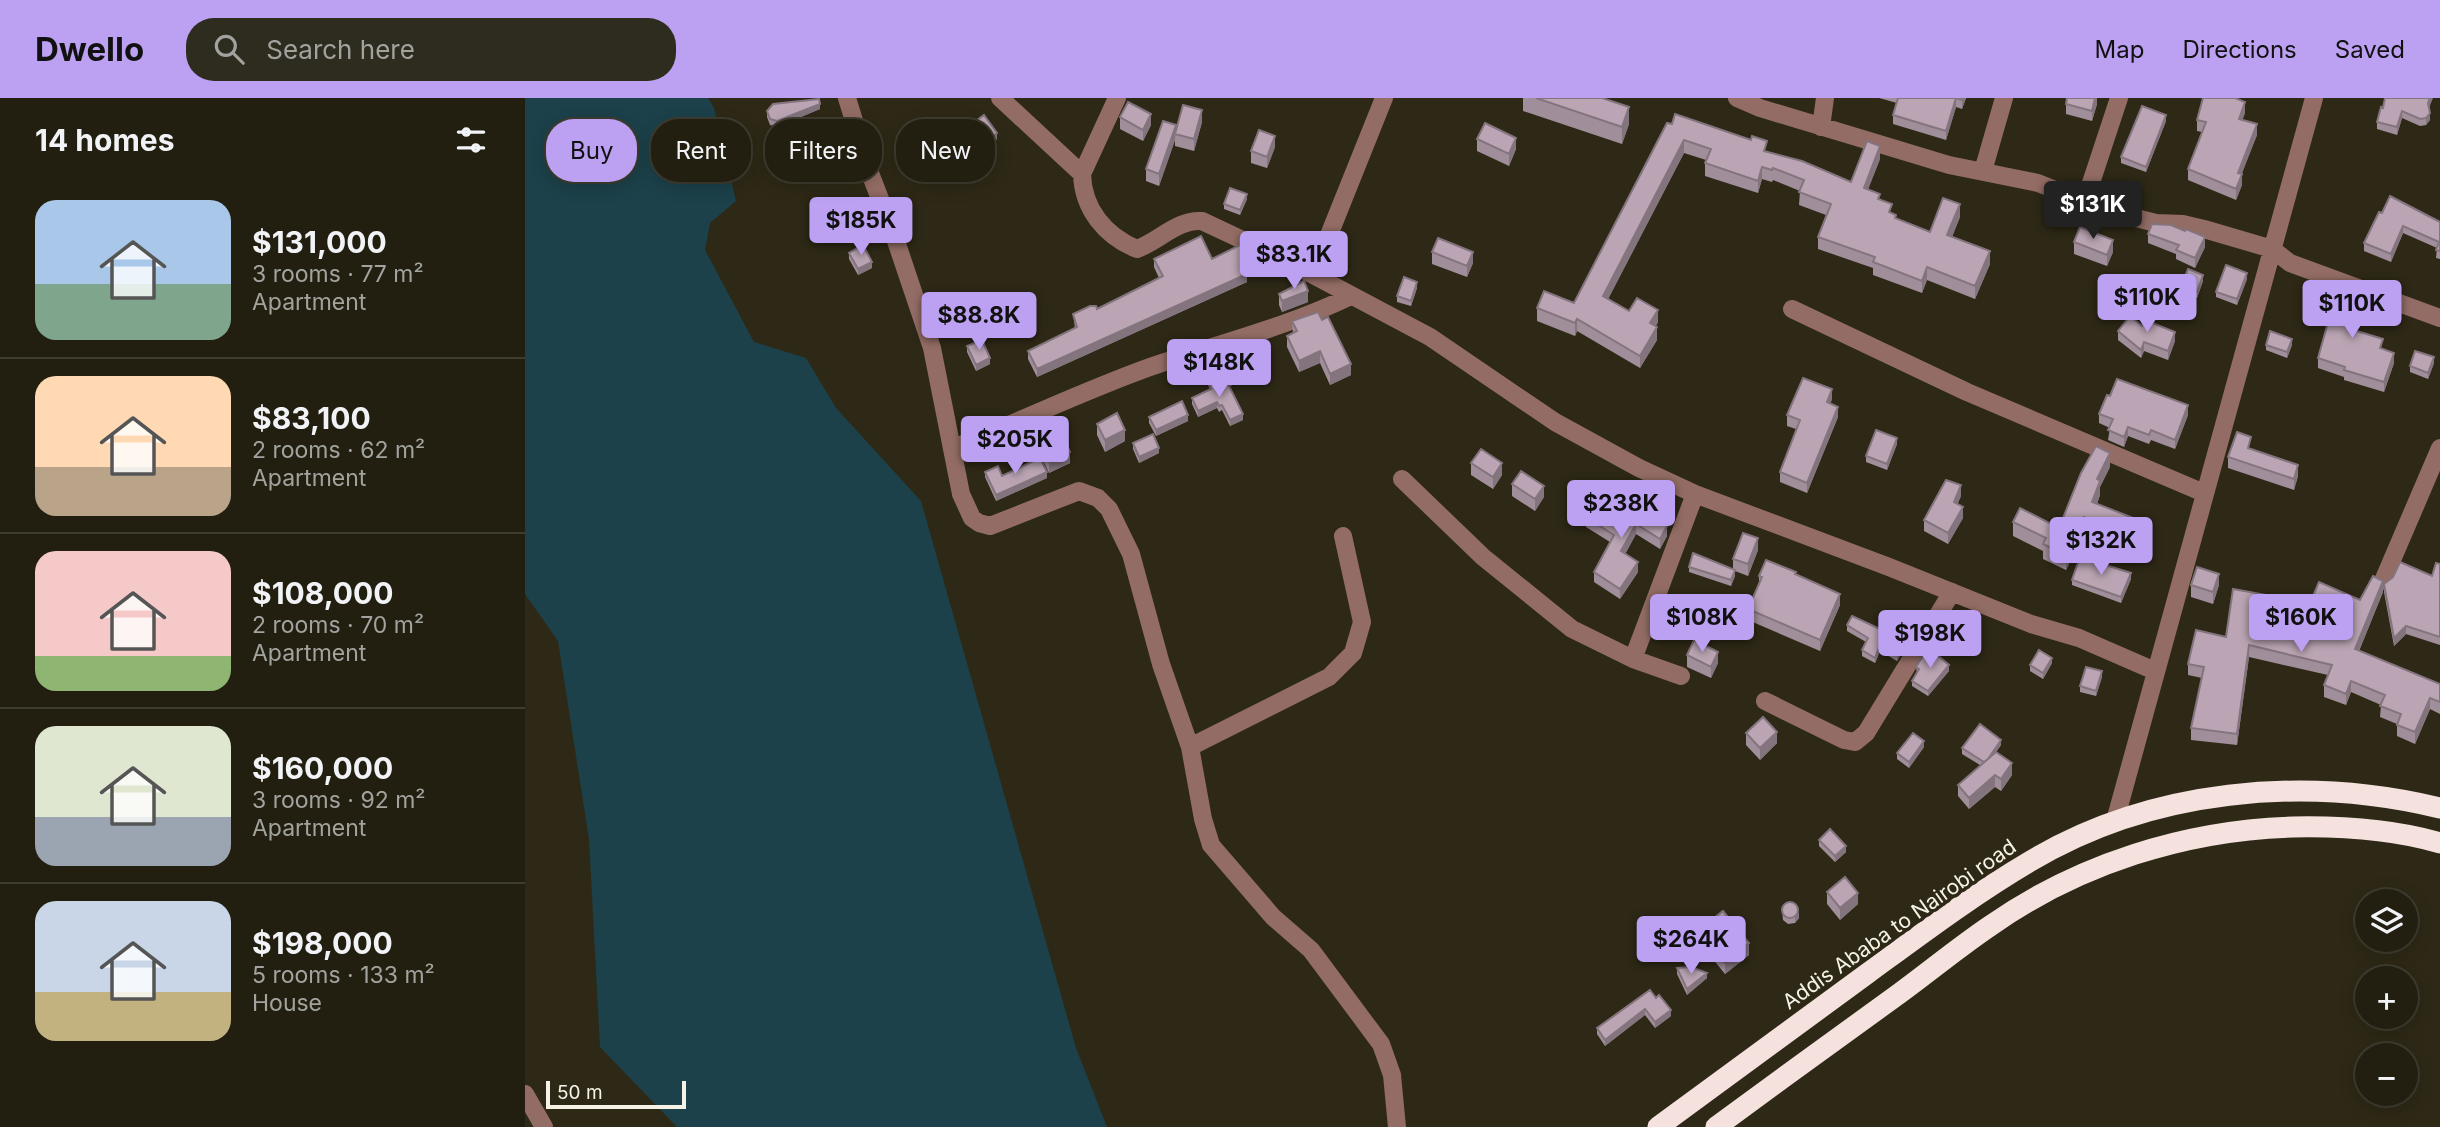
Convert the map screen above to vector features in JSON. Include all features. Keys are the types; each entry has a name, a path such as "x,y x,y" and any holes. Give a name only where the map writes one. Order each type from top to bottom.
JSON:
{"highway":[{"name":"Addis Ababa to Nairobi road","path":"1658,1127 1973,898 2031,861 2074,838 2115,821 2167,806 2268,792 2356,794 2405,799 2440,808"},
{"path":"1716,1127 1991,925 2049,890 2099,868 2149,850 2207,834 2258,828 2371,828 2440,844"}],"street":[{"path":"847,98 870,173 932,348 961,494 972,518 991,526 1079,491 1098,498 1109,509 1131,554 1161,664 1190,747 1203,820 1211,845 1273,917 1311,950 1381,1044 1392,1075 1397,1127"},
{"path":"1000,98 1082,174"},
{"path":"1117,98 1082,174 1085,199 1091,212 1108,231 1130,246 1137,249 1149,245 1184,223 1202,221 1313,275 1430,337 1555,422 1597,447 1695,494 2031,624 2078,638 2155,671"},
{"path":"1313,275 1384,98"},
{"path":"1737,98 1760,108 1949,165 2038,183 2127,216 2156,223 2183,224 2272,249 2290,263 2440,317"},
{"path":"1821,127 1825,98"},
{"path":"1983,171 2004,98"},
{"path":"2085,201 2119,98"},
{"path":"2115,821 2314,98"},
{"path":"953,447 1149,368 1236,340 1351,296"},
{"path":"1792,309 1967,392 2204,493"},
{"path":"2383,581 2440,448"},
{"path":"1402,479 1483,557 1572,629 1633,659 1681,676"},
{"path":"1633,659 1695,494"},
{"path":"1190,747 1329,677 1353,653 1362,622 1343,536"},
{"path":"1765,701 1844,740 1855,742 1866,733 1952,592"},
{"path":"525,1094 544,1127"}],"water":[{"path":"525,98 708,98 717,119 651,119 651,182 732,182 736,201 710,223 705,250 754,342 806,358 836,408 921,501 1076,1048 1107,1127 677,1127 600,1047 589,839 558,641 525,594"}],"building":[{"path":"1536,98 1602,98 1629,107 1622,127"},
{"path":"1898,98 1956,98 1946,131 1893,115"},
{"path":"2067,98 2095,98 2092,111 2066,104"},
{"path":"2203,98 2235,98 2245,102 2239,119 2257,124 2238,173 2242,174 2236,189 2188,169 2206,122 2197,120"},
{"path":"2385,98 2430,98 2430,113 2426,118 2420,119 2402,111 2397,127 2377,122"},
{"path":"819,99 820,104 782,119 770,119 767,111 773,104"},
{"path":"1128,102 1151,114 1143,130 1120,117"},
{"path":"1183,105 1202,110 1194,139 1175,134"},
{"path":"2142,106 2166,115 2146,167 2121,157"},
{"path":"1675,114 1751,140 1752,136 1767,141 1764,151 1802,161 1851,182 1867,141 1880,146 1864,188 1880,194 1878,199 1892,204 1889,212 1896,215 1895,218 1930,232 1943,198 1960,204 1947,235 1990,251 1975,286 1927,267 1922,281 1873,262 1875,257 1818,237 1831,204 1799,192 1804,180 1773,168 1762,167 1758,181 1705,163 1711,149 1684,140 1603,296 1629,311 1637,298 1658,310 1650,323 1657,327 1640,356 1577,319 1575,323 1537,308 1544,291 1574,303 1667,123 1672,124"},
{"path":"1163,121 1176,125 1159,174 1146,169"},
{"path":"1485,123 1516,138 1509,154 1477,139"},
{"path":"1259,130 1275,136 1267,157 1251,151"},
{"path":"1230,188 1247,194 1240,210 1224,204"},
{"path":"2390,196 2440,222 2440,251 2436,250 2439,242 2403,226 2391,254 2364,243"},
{"path":"2152,224 2171,225 2205,237 2195,258 2176,250 2179,245 2148,234"},
{"path":"2080,227 2113,240 2107,255 2074,242"},
{"path":"1201,236 1212,259 1242,244 1248,247 1252,255 1241,261 1247,274 1037,369 1028,351 1077,327 1073,314 1090,306 1096,306 1097,309 1163,276 1154,259"},
{"path":"1438,238 1473,252 1467,266 1432,252"},
{"path":"863,245 872,262 858,269 849,253"},
{"path":"2226,265 2247,273 2237,299 2216,292"},
{"path":"2188,269 2203,275 2197,292 2181,286"},
{"path":"1404,277 1417,282 1411,301 1397,296"},
{"path":"1304,281 1308,291 1282,301 1279,294"},
{"path":"2334,285 2361,293 2350,329 2383,339 2380,348 2394,353 2384,382 2344,370 2345,367 2318,358 2331,312 2326,311"},
{"path":"1318,312 1322,320 1328,317 1351,364 1330,374 1320,351 1299,361 1287,336 1297,331 1292,321"},
{"path":"2130,316 2142,326 2145,320 2175,332 2168,351 2144,342 2141,350 2118,331"},
{"path":"2270,331 2292,339 2287,352 2266,345"},
{"path":"982,340 990,358 976,365 967,346"},
{"path":"1231,344 1243,368 1230,375 1218,350"},
{"path":"2415,351 2434,357 2428,373 2410,366"},
{"path":"1225,378 1243,414 1230,420 1222,405 1219,406 1217,402 1198,411 1192,398 1211,389 1209,385"},
{"path":"1803,378 1832,389 1827,402 1838,407 1807,483 1780,472 1800,420 1787,415"},
{"path":"2117,379 2188,405 2175,440 2151,430 2149,435 2128,427 2124,437 2108,430 2113,419 2099,414"},
{"path":"1182,401 1188,415 1156,430 1149,417"},
{"path":"1117,413 1125,430 1105,440 1097,424"},
{"path":"1876,430 1897,438 1887,464 1866,456"},
{"path":"1061,432 1070,452 1049,462 1040,443"},
{"path":"2237,432 2251,437 2248,448 2298,465 2294,479 2228,457"},
{"path":"1153,434 1159,448 1139,457 1133,443"},
{"path":"2096,446 2110,453 2097,479 2100,481 2092,502 2136,519 2129,535 2084,517 2066,555 2043,544 2046,538 2013,522 2020,508 2059,528 2081,473"},
{"path":"1481,449 1502,463 1493,477 1471,463"},
{"path":"1040,458 1047,472 996,495 985,472 998,466 1002,476"},
{"path":"1521,471 1544,486 1535,499 1512,484"},
{"path":"1946,480 1961,485 1954,502 1963,507 1948,533 1924,520"},
{"path":"1596,501 1624,519 1635,505 1667,526 1660,539 1636,524 1621,551 1638,562 1620,589 1594,572 1614,535 1586,517"},
{"path":"1743,533 1758,538 1748,564 1733,559"},
{"path":"1693,553 1735,570 1731,580 1689,567"},
{"path":"2080,557 2131,573 2121,597 2072,580"},
{"path":"1766,560 1840,594 1820,640 1748,609 1762,577 1759,576"},
{"path":"2400,562 2432,576 2436,563 2440,564 2440,637 2406,626 2394,638 2384,584 2393,577"},
{"path":"2197,567 2219,574 2213,592 2191,585"},
{"path":"2373,576 2383,581 2355,649 2440,684 2440,702 2430,698 2415,732 2397,725 2401,714 2380,706 2385,695 2351,681 2346,694 2324,685 2332,665 2249,645 2237,734 2191,728 2204,667 2188,664 2196,630 2226,637 2233,589 2310,603 2319,582 2360,600"},
{"path":"1852,616 1897,637 1901,630 1909,635 1897,655 1880,645 1875,658 1862,650 1868,638 1847,625"},
{"path":"1694,640 1718,652 1711,667 1687,655"},
{"path":"1928,647 1949,665 1928,691 1912,681 1919,669 1916,667"},
{"path":"2039,650 2052,658 2043,673 2030,665"},
{"path":"2086,667 2102,671 2096,691 2080,686"},
{"path":"1763,717 1777,732 1760,748 1746,733"},
{"path":"1980,724 2001,740 1984,762 1962,748"},
{"path":"1913,733 1924,741 1909,762 1897,753"},
{"path":"1996,752 2012,763 2001,779 1995,775 1969,798 1958,785"},
{"path":"1830,829 1846,846 1835,856 1819,840"},
{"path":"1845,877 1858,893 1840,908 1827,892"},
{"path":"1790,902 1796,904 1796,916 1790,918 1784,916 1782,910 1784,904"},
{"path":"1723,911 1749,943 1725,963 1699,930"},
{"path":"1691,967 1707,973 1687,989 1677,968"},
{"path":"1650,990 1656,998 1659,995 1671,1010 1655,1022 1645,1009 1605,1040 1597,1028"}]}
